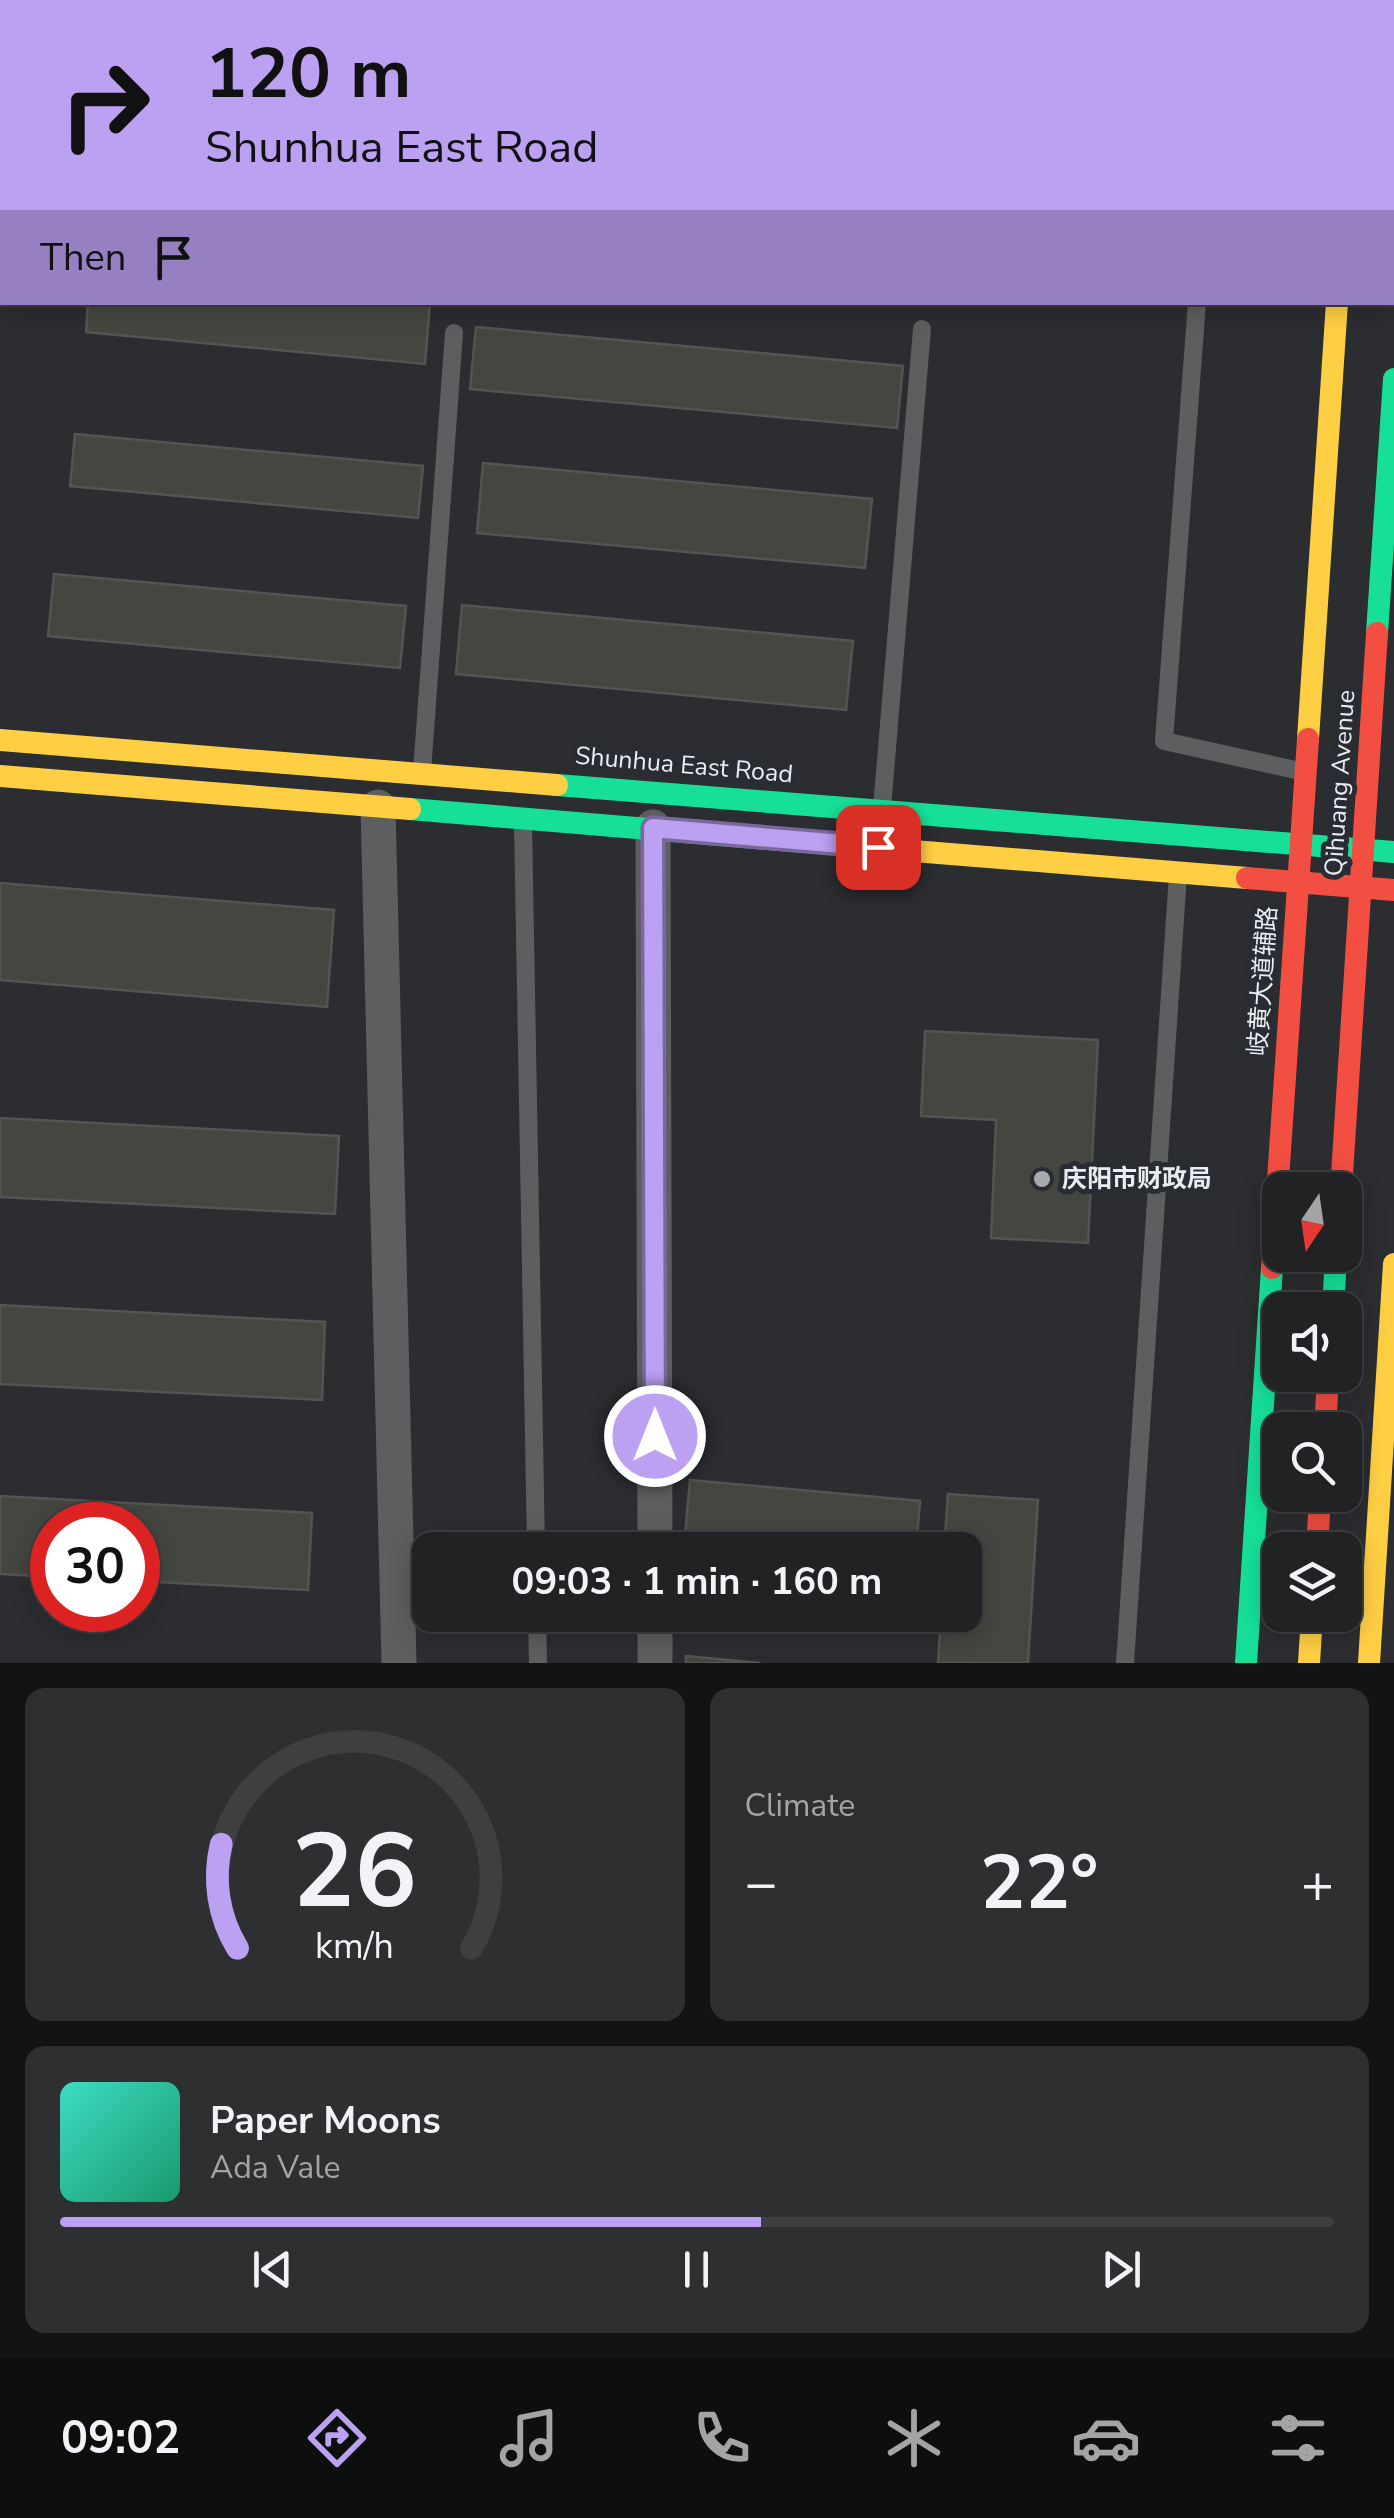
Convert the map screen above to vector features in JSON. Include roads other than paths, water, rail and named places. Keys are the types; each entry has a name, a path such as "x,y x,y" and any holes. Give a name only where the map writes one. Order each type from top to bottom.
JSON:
{"street":[{"name":"岐黄大道辅路","path":"1246,1663 1337,305"},
{"name":"Qihuang Avenue","path":"1342,1172 1394,379"},
{"name":"Shunhua East Road","path":"0,740 1394,852"},
{"path":"0,776 1394,890"},
{"path":"378,807 399,1663"},
{"path":"653,828 655,1532"},
{"path":"1369,1663 1394,1264"},
{"path":"655,1632 656,1660"},
{"path":"1309,1663 1311,1632"}],"lane":[{"path":"1197,305 1164,741 1305,773"},
{"path":"882,809 922,329"},
{"path":"422,773 454,332"},
{"path":"523,817 536,1532"},
{"path":"1125,1663 1178,874"},
{"path":"537,1632 538,1663"}],"place":[{"name":"庆阳市财政局","path":"1042,1179"}]}
